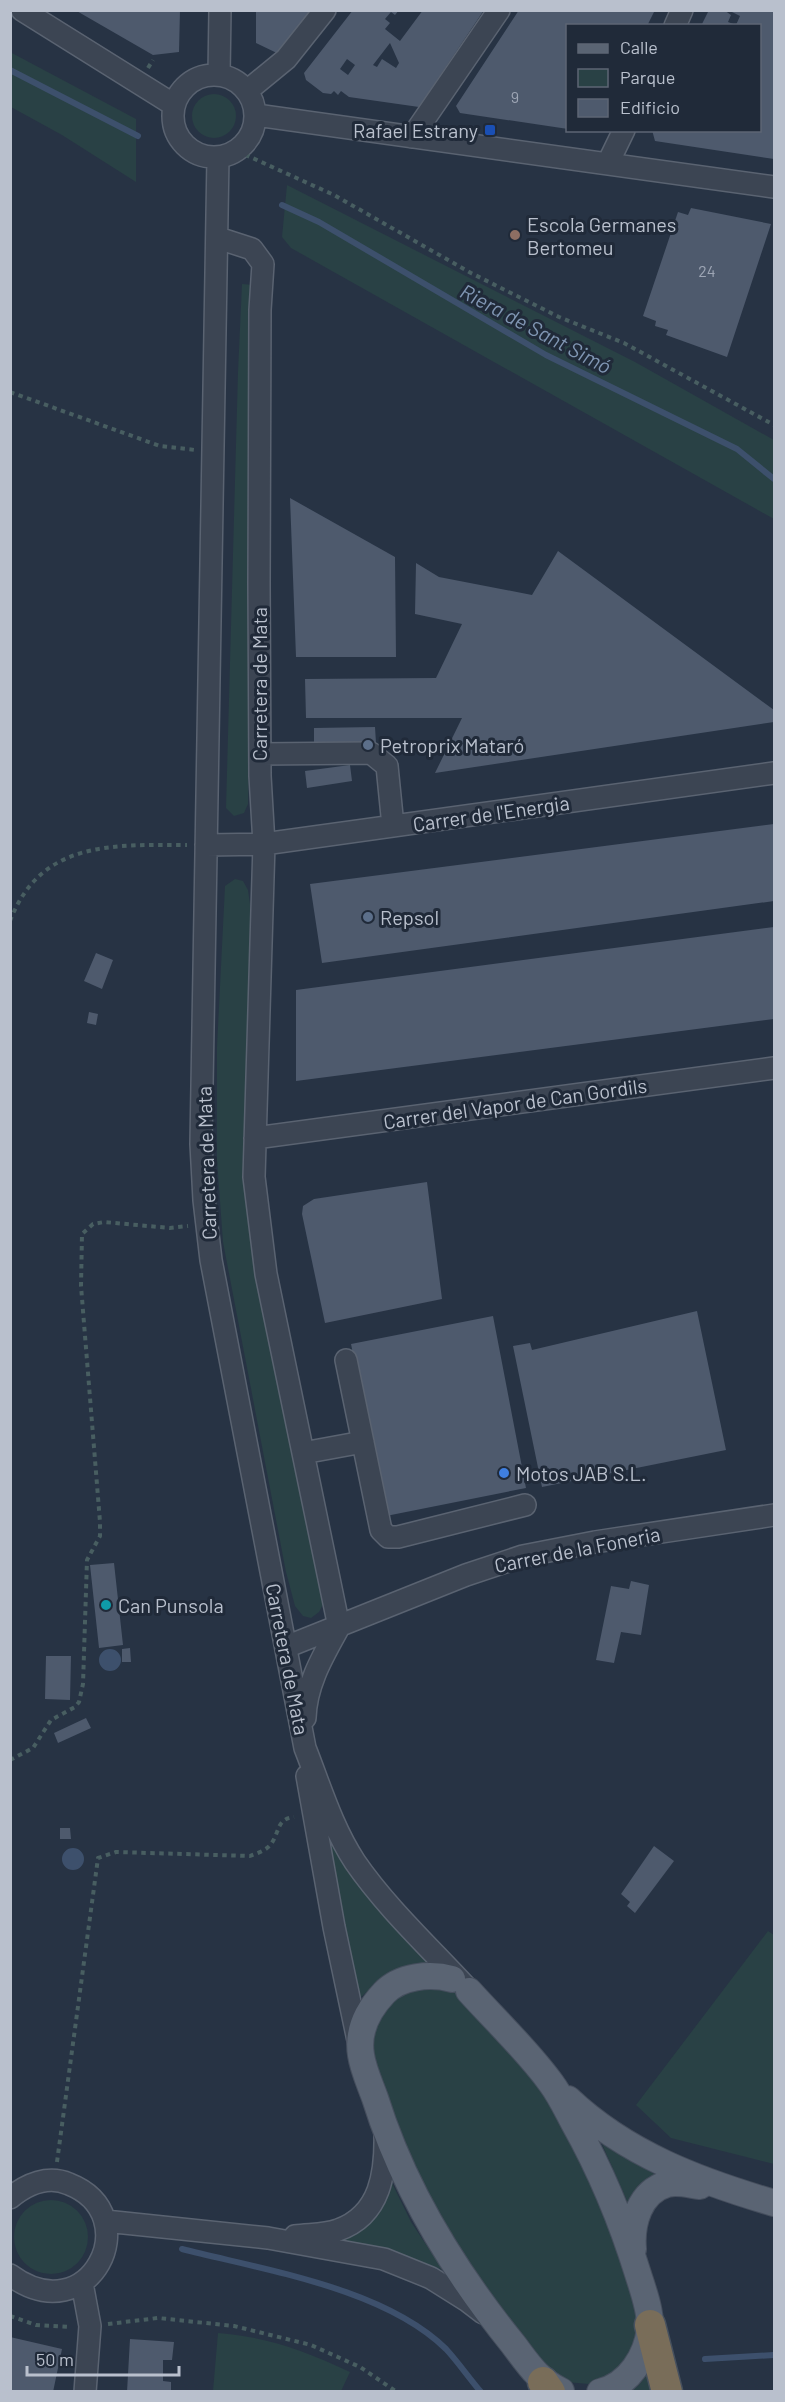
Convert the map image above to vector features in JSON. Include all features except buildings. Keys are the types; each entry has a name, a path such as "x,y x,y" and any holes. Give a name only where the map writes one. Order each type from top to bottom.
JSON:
{"highway":[{"path":"650,2325 667,2391"}],"main road":[{"path":"551,2388 495,2323 461,2275 405,2178 385,2130 361,2055 361,2033 371,2007 389,1988 413,1978 441,1976 461,1985 551,2084 582,2113 615,2138 654,2160 727,2189 774,2203"},
{"path":"551,2084 606,2186 633,2259 650,2325 647,2345 639,2362 620,2382 608,2390 600,2391"},
{"path":"633,2259 632,2232 636,2217 648,2195 657,2188 669,2183 680,2183 727,2189"}],"street":[{"path":"22,10 174,105"},
{"path":"219,75 220,10"},
{"path":"247,91 286,59 325,10"},
{"path":"412,137 499,10"},
{"path":"676,24 682,10"},
{"path":"209,75 219,75 234,80 247,91 256,115 253,130 247,142 227,154 193,152 179,139 173,122 174,105 184,87 193,81 209,75"},
{"path":"256,115 774,187"},
{"path":"608,164 623,132"},
{"name":"Carretera de Mata","path":"227,154 218,238 201,1144 211,1260 305,1748"},
{"name":"Carretera de Mata","path":"218,238 252,249 263,264 260,322 260,754 264,844 254,1177 266,1274 339,1627 320,1661 306,1699 305,1748"},
{"path":"260,754 371,753 387,766 393,826"},
{"name":"Carrer de l'Energia","path":"206,845 264,844 774,773"},
{"name":"Carrer del Vapor de Can Gordils","path":"255,1138 774,1068"},
{"path":"346,1360 381,1530 388,1537 398,1537 525,1505"},
{"path":"303,1454 363,1442"},
{"name":"Carrer de la Foneria","path":"286,1647 466,1575 523,1556 596,1542 774,1515"},
{"path":"305,1748 312,1815 361,2055"},
{"path":"305,1748 329,1810 354,1860 381,1895 461,1985"},
{"path":"268,2238 340,2230 369,2208 378,2194 383,2177 385,2130"},
{"path":"10,2198 23,2187 42,2180 63,2181 81,2188 96,2202 105,2221 107,2238 104,2255 95,2271 82,2283 64,2290 44,2292 26,2286 10,2275"},
{"path":"105,2221 268,2238 384,2259 431,2278 466,2300 495,2323"},
{"path":"82,2283 90,2326 85,2391"}],"path":[{"path":"227,154 334,195 471,273 559,317 624,343 774,425"},
{"path":"10,392 160,446 214,452"},
{"path":"10,921 24,892 41,872 70,855 111,848 206,845"},
{"path":"10,1760 33,1748 51,1720 75,1707 79,1702 83,1684 87,1560 100,1536 100,1522 81,1286 82,1234 93,1224 104,1222 170,1227 207,1225"},
{"path":"54,2181 98,1858 116,1852 250,1856 262,1852 271,1845 281,1821 286,1818 312,1815"},
{"path":"10,2316 36,2325 90,2326 158,2318 234,2326 311,2345 360,2367 397,2391"}],"green space":[{"path":"10,52 136,119 136,182 62,135 11,107"},
{"path":"214,94 230,100 236,116 230,132 214,138 198,132 192,116 198,100"},
{"path":"287,185 635,362 774,440 774,519 291,248 282,237"},
{"path":"242,284 254,285 253,627 248,804 244,813 234,816 226,808"},
{"path":"235,879 243,881 248,890 250,904 246,1171 253,1260 324,1602 319,1612 311,1618 303,1616 295,1606 286,1572 223,1242 217,1160 217,1047 225,886"},
{"path":"329,1837 347,1867 429,1963 391,1973 360,1998 334,1874"},
{"path":"768,1931 774,1935 774,2164 671,2138 636,2105"},
{"path":"425,1986 445,1989 463,1996 528,2070 564,2121 594,2182 633,2288 641,2334 637,2350 605,2381 589,2384 566,2382 547,2371 484,2291 416,2179 372,2055 372,2034 392,1999"},
{"path":"602,2144 656,2175 640,2187 628,2203"},
{"path":"392,2183 411,2222 443,2270 378,2247 335,2241 380,2206"},
{"path":"51,2200 65,2203 77,2211 85,2223 88,2237 85,2251 77,2263 65,2271 51,2274 37,2271 25,2263 17,2251 14,2237 17,2223 25,2211 37,2203"},
{"path":"218,2333 255,2338 286,2346 350,2372 341,2391 213,2391"},
{"path":"651,2370 655,2391 630,2392 638,2386"}],"water":[{"path":"110,1649 118,1652 121,1660 118,1668 110,1671 102,1668 99,1660 102,1652"},
{"path":"73,1848 81,1851 84,1859 81,1867 73,1870 65,1867 62,1859 65,1851"}],"waterway":[{"name":"Riera de Sant Simó","path":"10,70 138,136"},
{"name":"Riera de Sant Simó","path":"282,205 319,222 546,355 737,449 774,479"},
{"path":"182,2249 322,2284 390,2311 420,2328 446,2349 481,2392"},
{"path":"705,2359 774,2355"}],"place":[{"name":"Rafael Estrany","path":"490,130"},
{"name":"Escola Germanes Bertomeu","path":"515,235"},
{"name":"Petroprix Mataró","path":"368,745"},
{"name":"Repsol","path":"368,917"},
{"name":"Motos JAB S.L.","path":"504,1473"},
{"name":"Can Punsola","path":"106,1605"}]}
